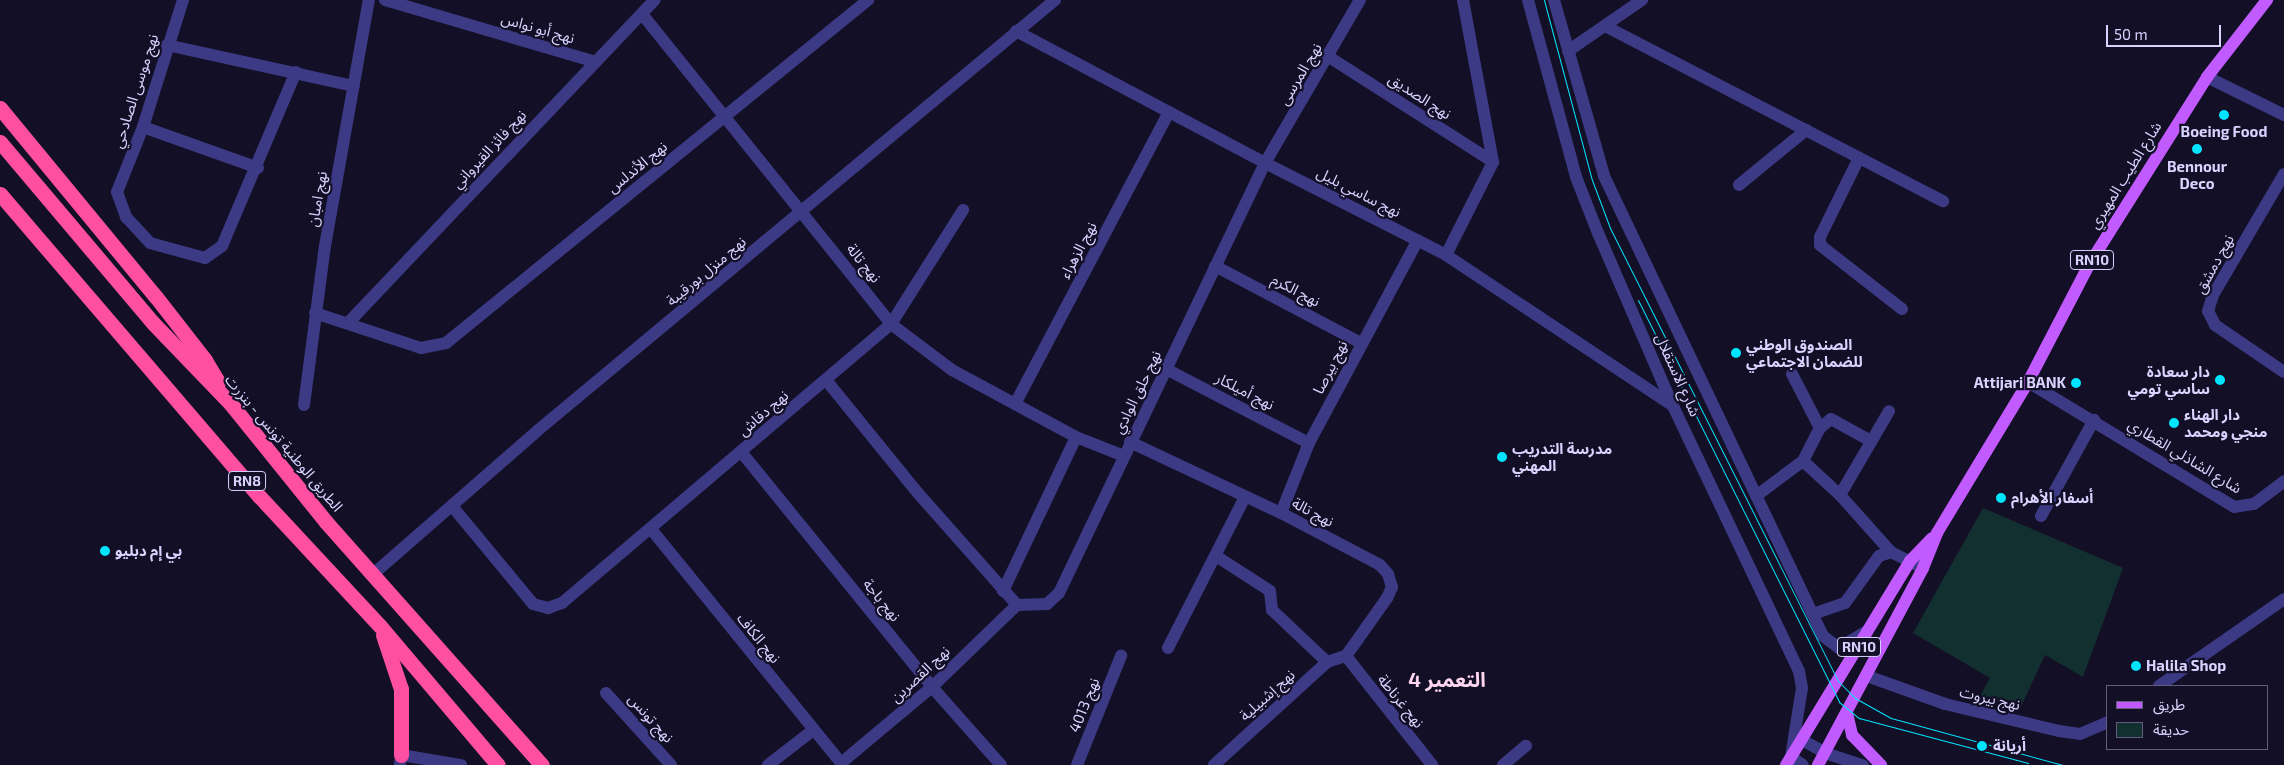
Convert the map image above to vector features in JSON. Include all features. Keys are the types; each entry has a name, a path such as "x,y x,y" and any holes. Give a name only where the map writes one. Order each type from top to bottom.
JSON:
{"highway":[{"name":"RN8","path":"0,108 189,339 230,403"},
{"name":"الطريق الوطنية تونس - بنزرت","path":"0,142 153,323 230,403 326,522 376,571 542,765"},
{"name":"RN8","path":"0,194 260,497 380,626 498,765"},
{"path":"380,626 400,689 401,760"}],"main road":[{"name":"شارع الطيب المهيري","path":"1818,765 1923,568 1937,533 2028,382 2090,263 2207,76 2267,0"},
{"name":"شارع الطيب المهيري","path":"1788,761 1873,626 1910,561 1937,533"},
{"path":"1847,713 1852,735 1881,765"}],"street":[{"name":"نهج موسى الصادحي","path":"183,0 167,45 143,126 117,192 126,217 135,231 150,243 205,258 222,246 258,168"},
{"name":"نهج امبان","path":"304,405 315,313 369,0"},
{"name":"نهج أبو نواس","path":"385,0 594,62"},
{"name":"نهج فائز القيرواني","path":"349,322 594,62 655,0"},
{"name":"نهج الأندلس","path":"349,322 421,348 434,348 460,334 868,0"},
{"name":"نهج منزل بورقيبة","path":"376,571 536,431 1055,0"},
{"name":"نهج المرسى","path":"1265,163 1329,57 1360,0"},
{"path":"1446,254 1493,162 1463,0"},
{"name":"شارع الاستقلال","path":"1528,0 1576,177 1673,406 1798,671 1802,688 1788,761"},
{"name":"شارع الاستقلال","path":"1554,0 1604,176 1823,636 1839,648 1850,644 1873,626"},
{"path":"1568,51 1642,0"},
{"name":"نهج تالة","path":"642,14 726,115 891,324 952,370 1076,437 1124,456"},
{"path":"1605,26 1943,201"},
{"name":"نهج ساسي بليل","path":"1016,31 1265,163 1446,254 1673,406"},
{"path":"167,45 354,86"},
{"name":"نهج الصديق","path":"1329,57 1493,162"},
{"path":"143,126 258,168 296,72"},
{"path":"2207,76 2284,115"},
{"name":"نهج الزهراء","path":"1015,404 1169,112"},
{"path":"1739,185 1806,130"},
{"path":"1859,158 1823,232 1820,245 1902,309"},
{"name":"نهج حلق الوادي","path":"1017,604 1047,604 1059,592 1265,163"},
{"name":"نهج دمشق","path":"2284,174 2213,295 2208,311 2215,325 2284,372"},
{"name":"نهج دقاش","path":"452,506 533,604 548,608 562,603 742,453 891,324 963,210"},
{"name":"نهج بيرصا","path":"1281,513 1309,442 1418,240"},
{"name":"نهج الكرم","path":"1215,266 1361,343"},
{"path":"315,313 349,322"},
{"name":"نهج أميلكار","path":"1166,369 1309,442"},
{"path":"1792,374 1820,428"},
{"path":"826,380 1003,591 1017,604"},
{"name":"شارع الشاذلي القطاري","path":"2028,382 2094,420 2234,507 2254,504 2284,481"},
{"path":"1840,495 1889,410"},
{"path":"1756,496 1803,461 1820,428 1831,419 1837,420 1871,441"},
{"path":"2041,516 2094,420"},
{"path":"1003,591 1076,437"},
{"name":"نهج تالة","path":"1130,442 1281,513 1380,565 1388,574 1392,588 1346,656"},
{"name":"نهج باجة","path":"742,453 932,687 1001,765"},
{"path":"1803,461 1840,495 1891,552 1923,568"},
{"path":"1168,648 1245,497"},
{"name":"نهج الكاف","path":"651,529 812,730 842,764"},
{"path":"1813,614 1845,603 1870,564 1879,556 1891,552"},
{"path":"1216,556 1270,591 1272,610 1327,662"},
{"path":"2160,685 2284,599"},
{"name":"نهج القصرين","path":"842,764 932,687 1017,604"},
{"name":"نهج 4013","path":"1077,765 1121,656"},
{"name":"نهج إشبيلية","path":"1214,765 1327,662 1346,656"},
{"name":"نهج غرناطة","path":"1346,656 1432,765"},
{"name":"نهج بيروت","path":"1867,676 1945,704 2059,731 2080,734 2106,723"},
{"name":"نهج تونس","path":"606,694 671,765"},
{"path":"768,765 812,730"},
{"path":"1802,740 1825,753 1863,765"},
{"path":"1503,765 1526,746"},
{"path":"401,760 461,765"},
{"path":"1788,761 1803,765"}],"green space":[{"path":"1983,508 2123,568 2083,677 2045,655 2019,711 1980,696 1990,678 1913,633"}],"tram line":[{"path":"1544,0 1592,180 1610,228 1838,681 1855,698 1891,718 2063,765"},
{"path":"1638,300 1839,702 1859,718 2028,763"}],"place":[{"name":"Boeing Food","path":"2224,115"},
{"name":"Bennour Deco","path":"2197,149"},
{"name":"الصندوق الوطني للضمان الاجتماعي","path":"1736,353"},
{"name":"دار سعادة ساسي تومي","path":"2220,380"},
{"name":"Attijari BANK","path":"2076,383"},
{"name":"دار الهناء منجي ومحمد","path":"2174,423"},
{"name":"مدرسة التدريب المهني","path":"1502,457"},
{"name":"أسفار الأهرام","path":"2001,498"},
{"name":"بي إم دبليو","path":"105,551"},
{"name":"Halila Shop","path":"2136,666"},
{"name":"أريانة","path":"1982,746"}],"district":[{"name":"التعمير 4","path":"1447,679"}]}
